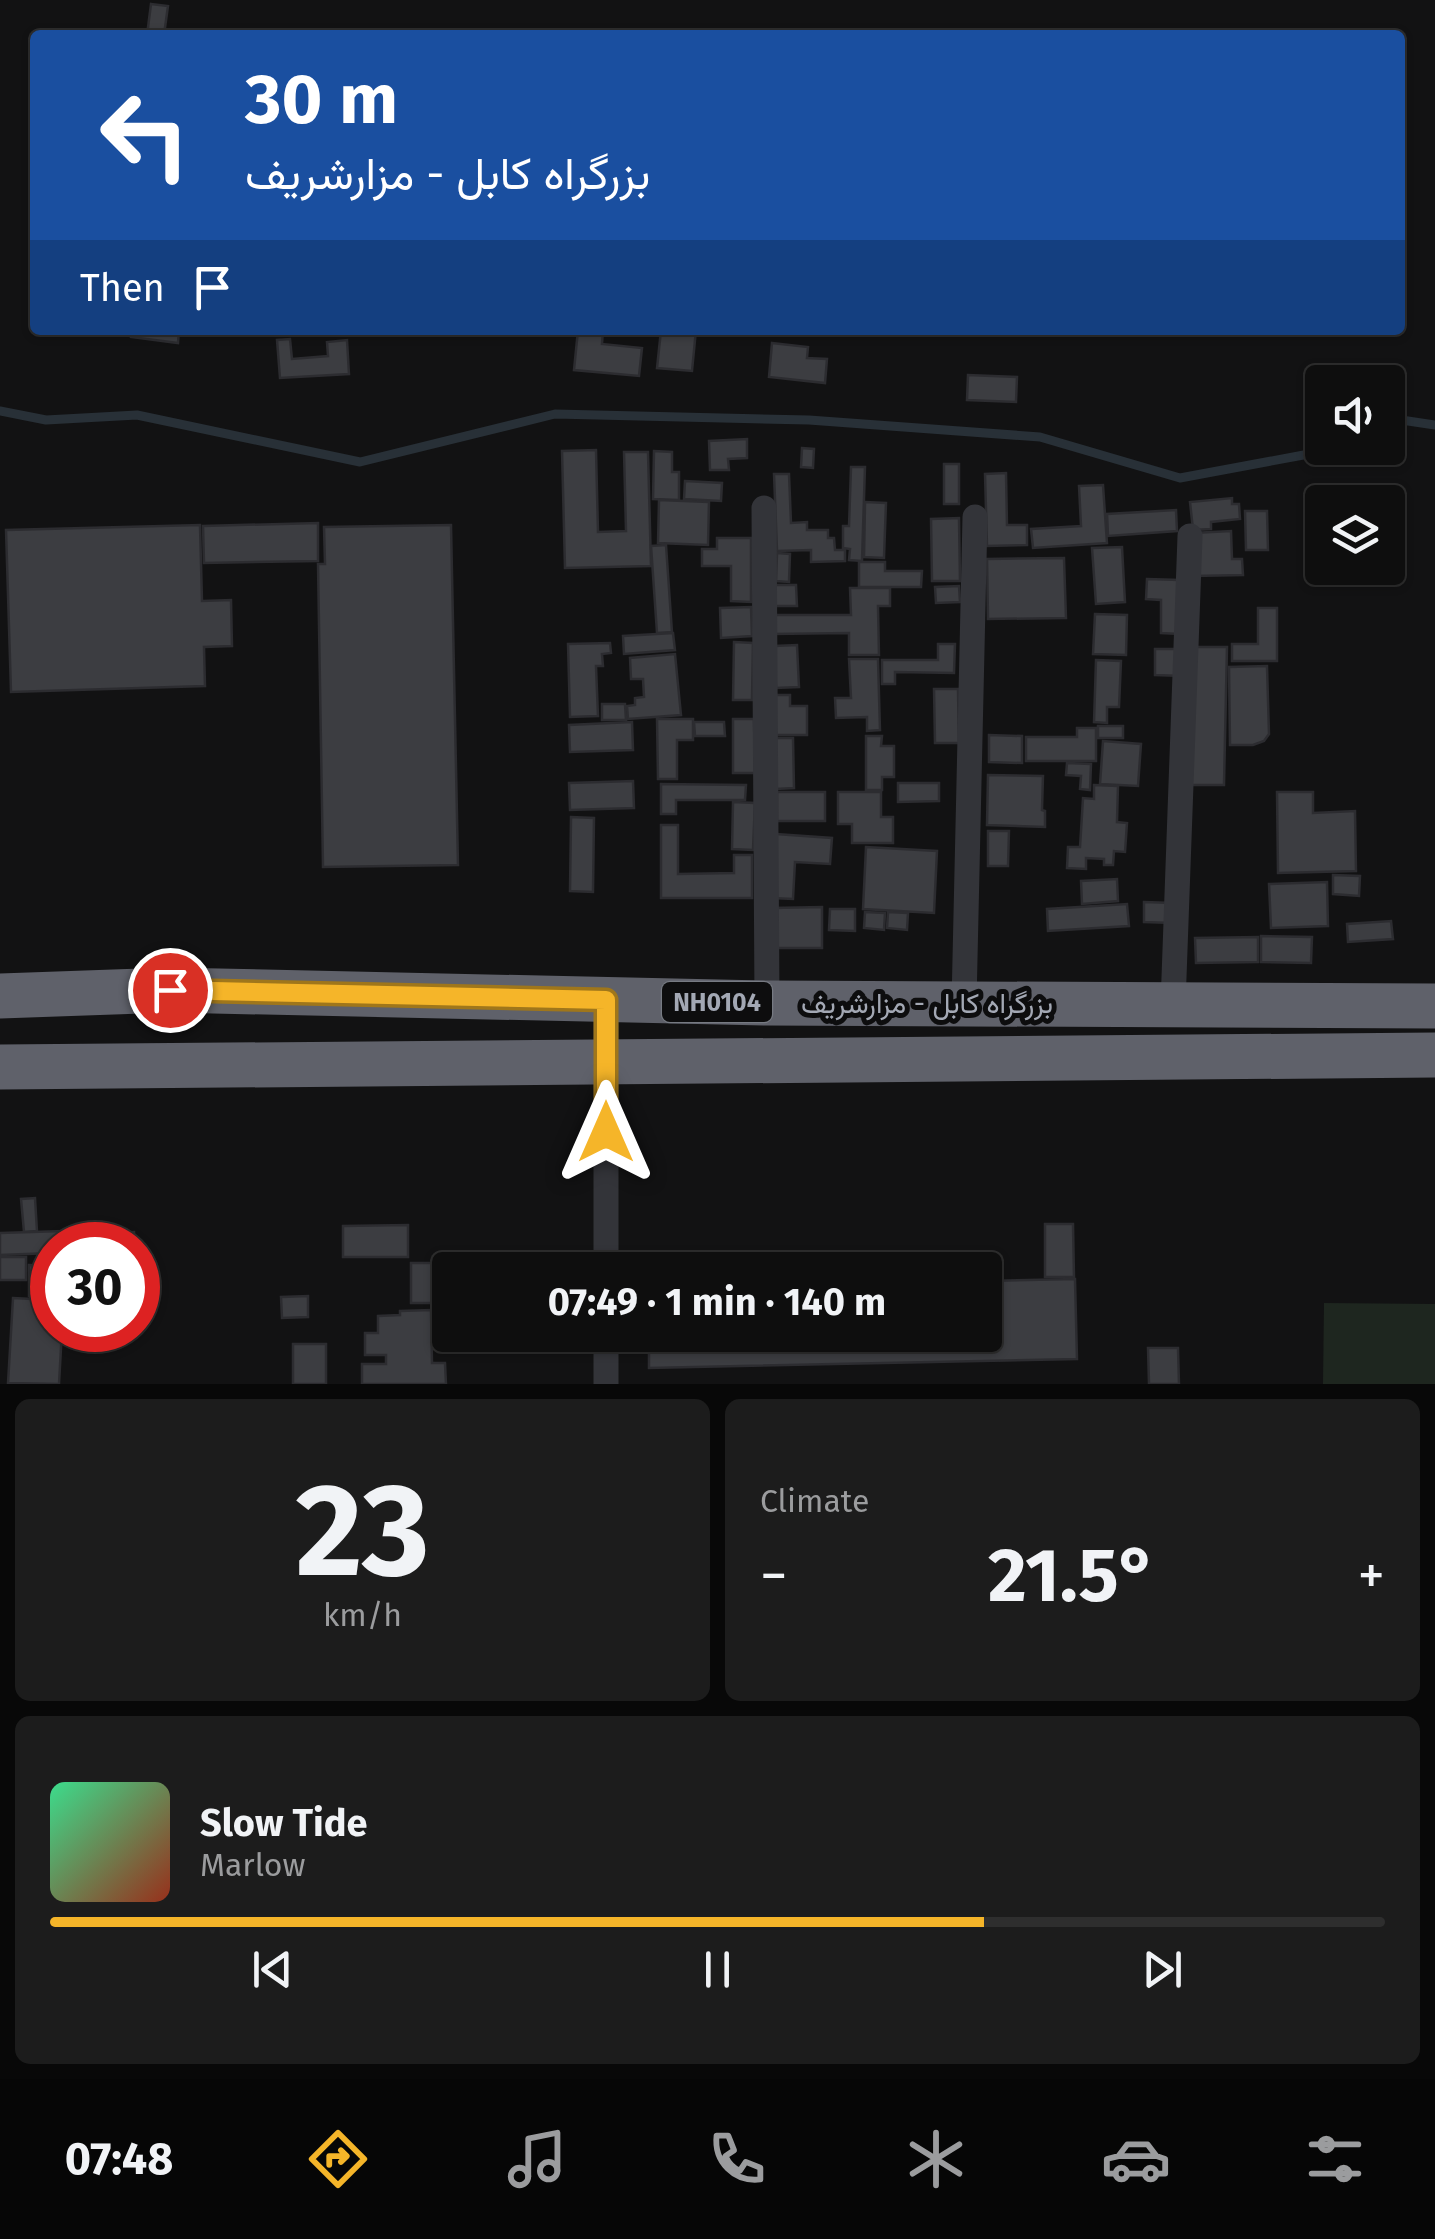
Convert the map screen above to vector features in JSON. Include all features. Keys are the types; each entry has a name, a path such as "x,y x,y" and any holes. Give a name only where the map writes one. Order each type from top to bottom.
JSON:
{"highway":[{"name":"بزرگراه کابل - مزارشریف","path":"0,996 170,990 606,1000 1435,1006"},
{"name":"بزرگراه کابل - مزارشریف","path":"0,1066 1435,1055"}],"street":[{"path":"764,508 767,1002"},
{"path":"964,1003 975,517"},
{"path":"1173,1005 1190,536"},
{"path":"606,1000 606,1252"},
{"path":"606,1352 606,1384"}],"shaded area":[{"path":"1324,1303 1435,1304 1435,1384 1323,1384"}],"building":[{"path":"151,4 168,6 165,30 148,30"},
{"path":"131,335 179,335 178,343"},
{"path":"578,335 603,335 602,344 642,348 639,376 574,370"},
{"path":"660,335 696,335 692,371 657,368"},
{"path":"290,339 292,359 328,356 327,342 347,340 349,374 280,378 277,340"},
{"path":"772,343 808,347 807,358 827,359 825,383 769,377"},
{"path":"968,375 1017,377 1016,402 967,400"},
{"path":"747,439 747,458 728,459 729,470 710,470 709,441"},
{"path":"802,448 814,449 813,468 801,467"},
{"path":"596,450 598,532 626,531 624,452 648,452 651,566 565,568 562,451"},
{"path":"654,451 672,452 672,472 679,472 679,500 653,499"},
{"path":"944,464 959,464 959,504 944,504"},
{"path":"851,467 865,467 862,561 849,560 850,549 843,548 843,526 849,526"},
{"path":"1006,473 1007,525 1027,525 1027,545 987,546 985,474"},
{"path":"774,474 789,474 791,523 807,522 807,530 828,530 828,538 834,538 835,550 845,550 845,561 811,562 811,550 777,551"},
{"path":"685,481 722,483 721,501 684,499"},
{"path":"1103,485 1107,543 1033,548 1031,529 1081,526 1079,486"},
{"path":"1232,498 1232,504 1239,504 1240,519 1211,522 1211,529 1193,530 1190,502"},
{"path":"659,500 709,502 708,545 658,543"},
{"path":"865,502 886,503 884,558 864,557"},
{"path":"1176,510 1177,531 1108,536 1107,514"},
{"path":"1245,511 1267,511 1268,550 1246,550"},
{"path":"959,518 960,581 932,581 931,519"},
{"path":"318,523 318,561 204,563 203,526"},
{"path":"200,525 202,601 231,600 232,646 204,647 205,686 11,692 6,530"},
{"path":"451,525 458,865 323,867 318,564 325,564 324,527"},
{"path":"1231,531 1232,559 1242,559 1243,575 1194,576 1193,533"},
{"path":"717,538 751,538 751,602 731,601 731,566 702,566 702,549 717,549"},
{"path":"666,545 672,632 657,633 651,546"},
{"path":"1122,547 1125,602 1096,604 1092,548"},
{"path":"777,553 790,554 789,582 776,581"},
{"path":"1064,558 1066,618 988,619 987,559"},
{"path":"859,562 885,562 885,571 922,571 921,587 859,587"},
{"path":"1147,579 1180,580 1179,634 1161,633 1161,600 1146,599"},
{"path":"774,585 796,585 797,606 774,606"},
{"path":"959,586 960,602 936,603 935,587"},
{"path":"850,588 890,588 890,606 878,606 879,655 849,655 849,633 773,634 773,615 851,615"},
{"path":"751,607 752,636 721,638 720,608"},
{"path":"1258,608 1277,608 1277,661 1232,661 1232,644 1258,644"},
{"path":"1095,614 1127,615 1126,655 1093,654"},
{"path":"673,633 675,650 624,654 623,636"},
{"path":"734,642 753,643 752,700 733,700"},
{"path":"610,643 611,653 602,654 603,666 596,666 598,716 570,717 568,644"},
{"path":"938,644 955,644 954,673 895,672 895,684 882,684 882,660 938,660"},
{"path":"797,645 799,687 776,688 774,646"},
{"path":"1193,647 1227,647 1224,785 1191,785"},
{"path":"1155,649 1182,649 1182,676 1155,675"},
{"path":"675,654 681,715 628,719 627,706 635,705 635,698 644,697 643,679 631,679 630,658"},
{"path":"849,659 878,659 880,730 867,731 867,717 836,718 835,698 851,698"},
{"path":"1096,660 1121,661 1119,707 1107,707 1107,723 1094,722"},
{"path":"1267,666 1269,734 1253,745 1230,745 1229,667"},
{"path":"934,689 958,689 959,743 935,743"},
{"path":"775,695 790,695 790,706 807,706 807,735 776,735"},
{"path":"602,704 625,704 626,720 602,720"},
{"path":"657,719 693,719 693,740 677,740 677,779 658,779"},
{"path":"733,719 754,719 755,773 733,773"},
{"path":"632,722 633,750 570,752 569,725"},
{"path":"694,722 724,722 725,736 695,736"},
{"path":"1098,726 1123,726 1123,738 1098,738"},
{"path":"1077,728 1096,728 1096,761 1026,761 1026,737 1077,737"},
{"path":"989,735 1022,736 1022,763 989,762"},
{"path":"866,736 882,736 881,746 894,746 894,777 882,777 882,790 866,790"},
{"path":"775,738 793,738 794,788 776,789"},
{"path":"1103,741 1141,744 1138,786 1100,784"},
{"path":"1067,763 1091,764 1090,790 1080,789 1081,776 1066,775"},
{"path":"988,775 1043,776 1045,827 987,825"},
{"path":"633,781 634,808 570,810 569,783"},
{"path":"898,783 939,783 939,801 898,802"},
{"path":"661,784 746,785 745,800 676,800 676,814 661,814"},
{"path":"1094,785 1118,786 1117,822 1127,823 1125,852 1114,851 1113,865 1104,865 1104,859 1086,858 1086,869 1067,868 1068,847 1080,847 1083,798 1094,799"},
{"path":"777,792 825,792 825,821 777,821"},
{"path":"838,792 881,792 881,817 893,817 893,843 852,843 852,824 838,824"},
{"path":"1277,792 1313,792 1313,813 1355,811 1356,871 1278,873"},
{"path":"733,802 755,803 753,850 732,849"},
{"path":"571,817 594,818 593,892 570,891"},
{"path":"661,825 678,825 678,874 734,873 734,855 752,855 752,898 661,898"},
{"path":"988,831 1009,831 1008,866 988,866"},
{"path":"776,834 832,838 830,864 795,862 793,899 772,898"},
{"path":"866,847 937,851 934,913 863,909"},
{"path":"1333,875 1360,876 1359,896 1333,894"},
{"path":"1117,879 1118,901 1082,904 1081,881"},
{"path":"1327,882 1328,926 1271,928 1269,884"},
{"path":"1144,902 1173,903 1172,923 1144,922"},
{"path":"1127,904 1129,926 1048,931 1047,909"},
{"path":"822,907 822,948 772,948 772,908"},
{"path":"830,909 855,909 855,931 829,930"},
{"path":"865,912 885,913 884,930 864,928"},
{"path":"888,912 908,913 907,930 887,928"},
{"path":"1391,921 1393,939 1348,942 1347,924"},
{"path":"1261,936 1312,937 1311,963 1261,962"},
{"path":"1258,937 1258,962 1196,963 1195,938"},
{"path":"35,1198 36,1222 30,1222 30,1232 24,1232 21,1199"},
{"path":"1045,1224 1073,1224 1074,1277 1045,1277"},
{"path":"408,1225 408,1257 343,1257 343,1226"},
{"path":"30,1232 30,1254 0,1255 0,1233"},
{"path":"0,1257 26,1257 26,1280 0,1280"},
{"path":"411,1263 432,1263 432,1303 411,1303"},
{"path":"1075,1279 1077,1359 649,1368 649,1352 1002,1352 1002,1281"},
{"path":"308,1296 308,1317 282,1318 281,1297"},
{"path":"13,1298 30,1299 30,1352 61,1352 59,1384 8,1383"},
{"path":"431,1310 432,1363 445,1363 446,1384 362,1384 362,1364 386,1364 386,1355 365,1355 365,1333 378,1333 378,1316"},
{"path":"293,1344 326,1344 326,1384 293,1384"},
{"path":"1148,1348 1178,1348 1179,1384 1149,1384"}],"waterway":[{"path":"0,411 46,420 137,415 360,462 555,414 809,420 1040,437 1180,478 1305,455"},
{"path":"1405,421 1435,425"}],"route":[{"path":"170,990 606,1000 606,1132"}]}
